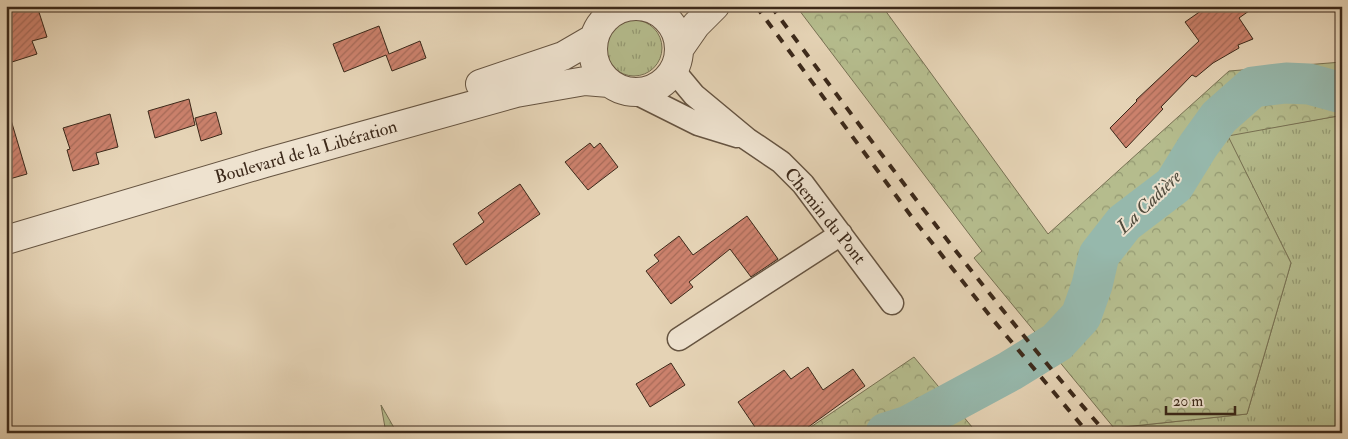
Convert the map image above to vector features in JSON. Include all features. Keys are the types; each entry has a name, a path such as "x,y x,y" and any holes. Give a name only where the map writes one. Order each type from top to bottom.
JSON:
{"street":[{"path":"691,6 627,7 617,10 604,20 593,50 595,63 600,74 609,83 622,91 636,93 651,90 664,82 696,25 715,6"},
{"path":"650,8 666,18 673,27 678,37 677,59"},
{"name":"Boulevard de la Libération","path":"6,224 260,151 510,75 563,56 604,20"},
{"name":"Chemin du Pont","path":"677,59 694,95 747,139 767,151 793,173 892,303"},
{"name":"Boulevard de la Libération","path":"6,240 265,163 516,92 586,81 609,83"},
{"name":"Chemin du Pont","path":"636,93 698,124 747,139"},
{"path":"679,339 841,234"}],"green space":[{"path":"796,6 882,6 1048,234 1229,71 1342,62 1342,117 1338,116 1228,136 1291,263 1247,414 1114,428 974,258 982,251"},
{"path":"628,20 640,20 650,24 658,32 662,48 658,64 650,72 640,76 628,76 618,72 610,64 606,54 606,42 610,32 618,24"},
{"path":"1338,116 1342,117 1342,433 1119,433 1114,428 1247,414 1291,263 1227,135"},
{"path":"914,357 977,433 802,433"},
{"path":"381,405 397,433 386,433"}],"building":[{"path":"6,6 37,6 47,37 32,41 37,54 12,62 6,46"},
{"path":"1208,6 1256,6 1239,18 1253,39 1238,45 1239,48 1213,63 1196,77 1192,75 1161,107 1163,109 1126,148 1110,128 1136,100 1199,41 1185,22"},
{"path":"379,26 389,54 420,41 426,58 392,71 386,55 344,72 333,44"},
{"path":"189,99 195,125 155,138 148,111"},
{"path":"216,112 222,134 201,141 195,118"},
{"path":"110,114 118,147 96,153 99,164 73,171 67,150 70,149 63,128"},
{"path":"11,120 27,174 6,180 6,121"},
{"path":"590,143 594,148 600,143 618,167 588,190 565,162"},
{"path":"520,184 540,214 466,265 453,244 484,222 478,213"},
{"path":"747,216 778,259 751,277 730,249 689,282 693,287 671,304 646,271 659,261 654,255 679,236 693,255"},
{"path":"671,363 685,385 650,407 636,384"},
{"path":"808,367 823,390 853,369 865,386 800,433 759,433 738,402 784,370 791,379"}],"waterway":[{"name":"La Cadière","path":"886,433 908,426 1010,371 1057,342 1081,316 1092,285 1099,255 1124,223 1174,185 1198,146 1219,117 1253,87 1286,83 1309,84 1342,93"}],"railway":[{"path":"756,6 914,220 994,321 1088,433"},
{"path":"771,6 976,276 1106,433"}]}
